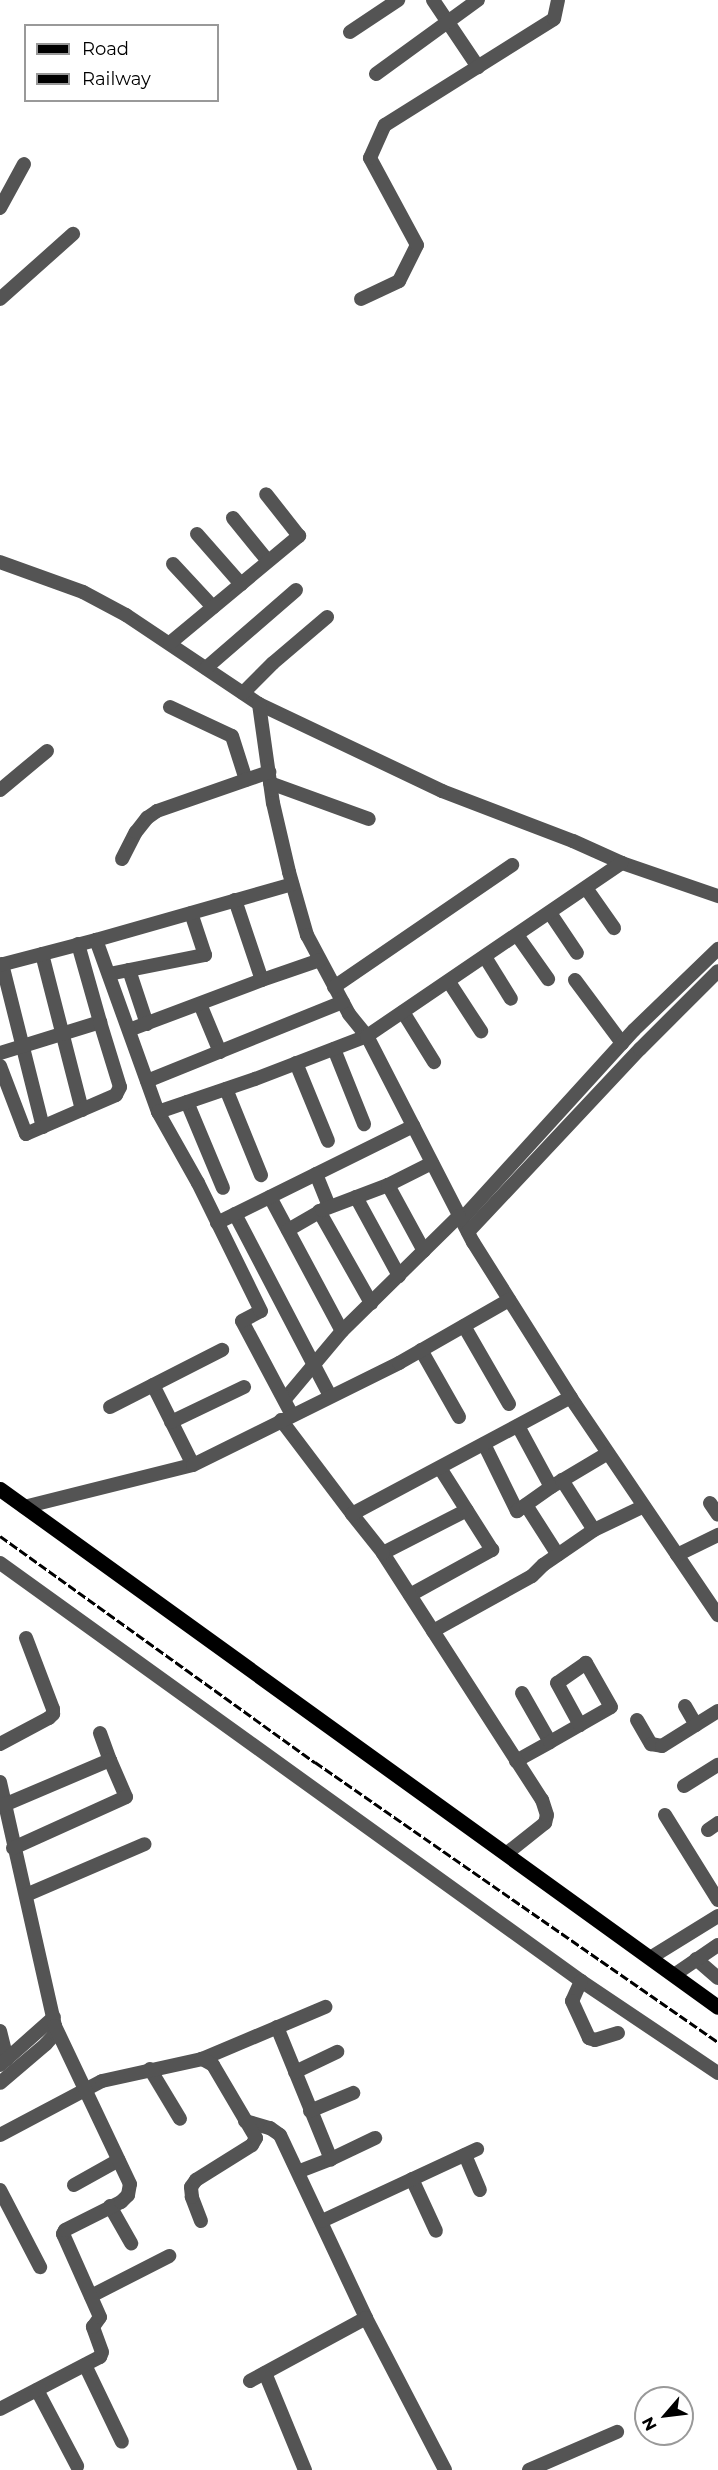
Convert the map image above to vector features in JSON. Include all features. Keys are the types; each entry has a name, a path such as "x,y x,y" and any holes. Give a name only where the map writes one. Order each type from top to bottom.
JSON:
{"main road":[{"path":"0,1489 717,2004"}],"street":[{"path":"351,32 398,0"},
{"path":"433,0 478,67"},
{"path":"376,74 478,0"},
{"path":"361,299 399,281 417,245 370,158 385,125 554,20 558,0"},
{"path":"0,208 24,164"},
{"path":"0,299 73,234"},
{"path":"170,643 298,536 266,494"},
{"path":"233,518 268,561"},
{"path":"197,534 241,584"},
{"path":"0,562 83,592 126,615 259,704 450,795 573,841 621,863 718,896"},
{"path":"173,564 213,607"},
{"path":"206,668 296,590"},
{"path":"243,693 273,663 327,617"},
{"path":"259,704 270,777 292,884 307,935 334,987 367,1036 463,1223 571,1397 718,1616"},
{"path":"170,707 231,736 237,745 246,780"},
{"path":"0,790 47,751"},
{"path":"122,859 136,832 157,811 246,780 270,777 369,819"},
{"path":"158,1112 367,1036 621,863"},
{"path":"334,987 512,865"},
{"path":"44,1127 1,964 96,940 292,884"},
{"path":"586,888 614,928"},
{"path":"235,900 262,980"},
{"path":"109,974 205,955 191,913"},
{"path":"550,913 577,953"},
{"path":"517,935 548,979"},
{"path":"96,940 158,1112 217,1222 261,1311 242,1321 285,1398 286,1418 352,1514 383,1553 542,1800 547,1815 545,1823 506,1854"},
{"path":"0,1066 26,1134 116,1095 120,1087 78,944"},
{"path":"463,1223 622,1043 718,949"},
{"path":"42,954 82,1110"},
{"path":"485,957 511,999"},
{"path":"129,1030 320,960"},
{"path":"129,970 147,1024"},
{"path":"285,1398 342,1331 424,1251 463,1223 718,971"},
{"path":"575,980 622,1043"},
{"path":"449,982 481,1031"},
{"path":"147,1081 343,1002"},
{"path":"200,1004 220,1052"},
{"path":"404,1012 434,1062"},
{"path":"0,1053 100,1022"},
{"path":"334,1048 364,1124"},
{"path":"296,1063 328,1140"},
{"path":"226,1089 261,1175"},
{"path":"187,1102 223,1188"},
{"path":"217,1222 413,1126"},
{"path":"288,1230 324,1209 388,1185 432,1163"},
{"path":"316,1174 324,1209 371,1303"},
{"path":"388,1185 424,1251"},
{"path":"270,1197 342,1331"},
{"path":"356,1197 399,1276"},
{"path":"235,1214 330,1396"},
{"path":"24,1506 193,1465 421,1350 509,1299"},
{"path":"464,1326 509,1404"},
{"path":"110,1407 222,1350"},
{"path":"421,1350 459,1417"},
{"path":"153,1385 193,1465"},
{"path":"171,1422 244,1387"},
{"path":"352,1514 571,1397"},
{"path":"518,1426 556,1484 594,1530"},
{"path":"484,1444 518,1511 556,1484 608,1453"},
{"path":"410,1595 492,1550 440,1468"},
{"path":"710,1503 718,1515"},
{"path":"526,1505 558,1555"},
{"path":"433,1631 532,1576 594,1530 644,1506"},
{"path":"383,1553 467,1510"},
{"path":"677,1555 718,1535"},
{"path":"0,1563 581,1981 718,2073"},
{"path":"0,1744 49,1718 52,1714 53,1709 26,1638"},
{"path":"522,1693 550,1742"},
{"path":"685,1706 696,1725"},
{"path":"637,1720 651,1743 662,1746 718,1712"},
{"path":"516,1761 580,1725"},
{"path":"13,1848 126,1797 100,1733"},
{"path":"4,1805 110,1760"},
{"path":"684,1786 718,1765"},
{"path":"0,1782 4,1805 4,1828 13,1848 26,1895 54,2022 130,2184 128,2195 121,2202 65,2230 63,2234 100,2317 93,2327 94,2336 102,2352 100,2357 0,2409"},
{"path":"665,1815 718,1900"},
{"path":"26,1895 145,1844"},
{"path":"650,1958 718,1916"},
{"path":"674,1975 718,1945"},
{"path":"696,1959 718,1978"},
{"path":"581,1981 572,2001 589,2038 595,2040 618,2033"},
{"path":"0,2135 102,2081 202,2059 326,2007"},
{"path":"3,2062 54,2022"},
{"path":"0,2083 54,2036 54,2022"},
{"path":"277,2028 330,2159"},
{"path":"0,2031 3,2062"},
{"path":"295,2072 337,2052"},
{"path":"201,2221 192,2197 191,2187 196,2180 252,2145 256,2138 213,2065 202,2059"},
{"path":"150,2069 180,2119"},
{"path":"310,2111 353,2093"},
{"path":"245,2121 270,2128 280,2135 299,2171 366,2318 446,2470"},
{"path":"299,2171 375,2138"},
{"path":"322,2221 471,2152 480,2190"},
{"path":"74,2185 119,2160"},
{"path":"412,2179 436,2230"},
{"path":"0,2190 40,2267"},
{"path":"110,2206 131,2243"},
{"path":"91,2296 169,2256"},
{"path":"250,2381 366,2318"},
{"path":"85,2365 122,2442"},
{"path":"265,2373 305,2470"},
{"path":"37,2390 76,2466"},
{"path":"529,2470 617,2432"}],"railway":[{"path":"0,1536 315,1762 718,2042"}]}
